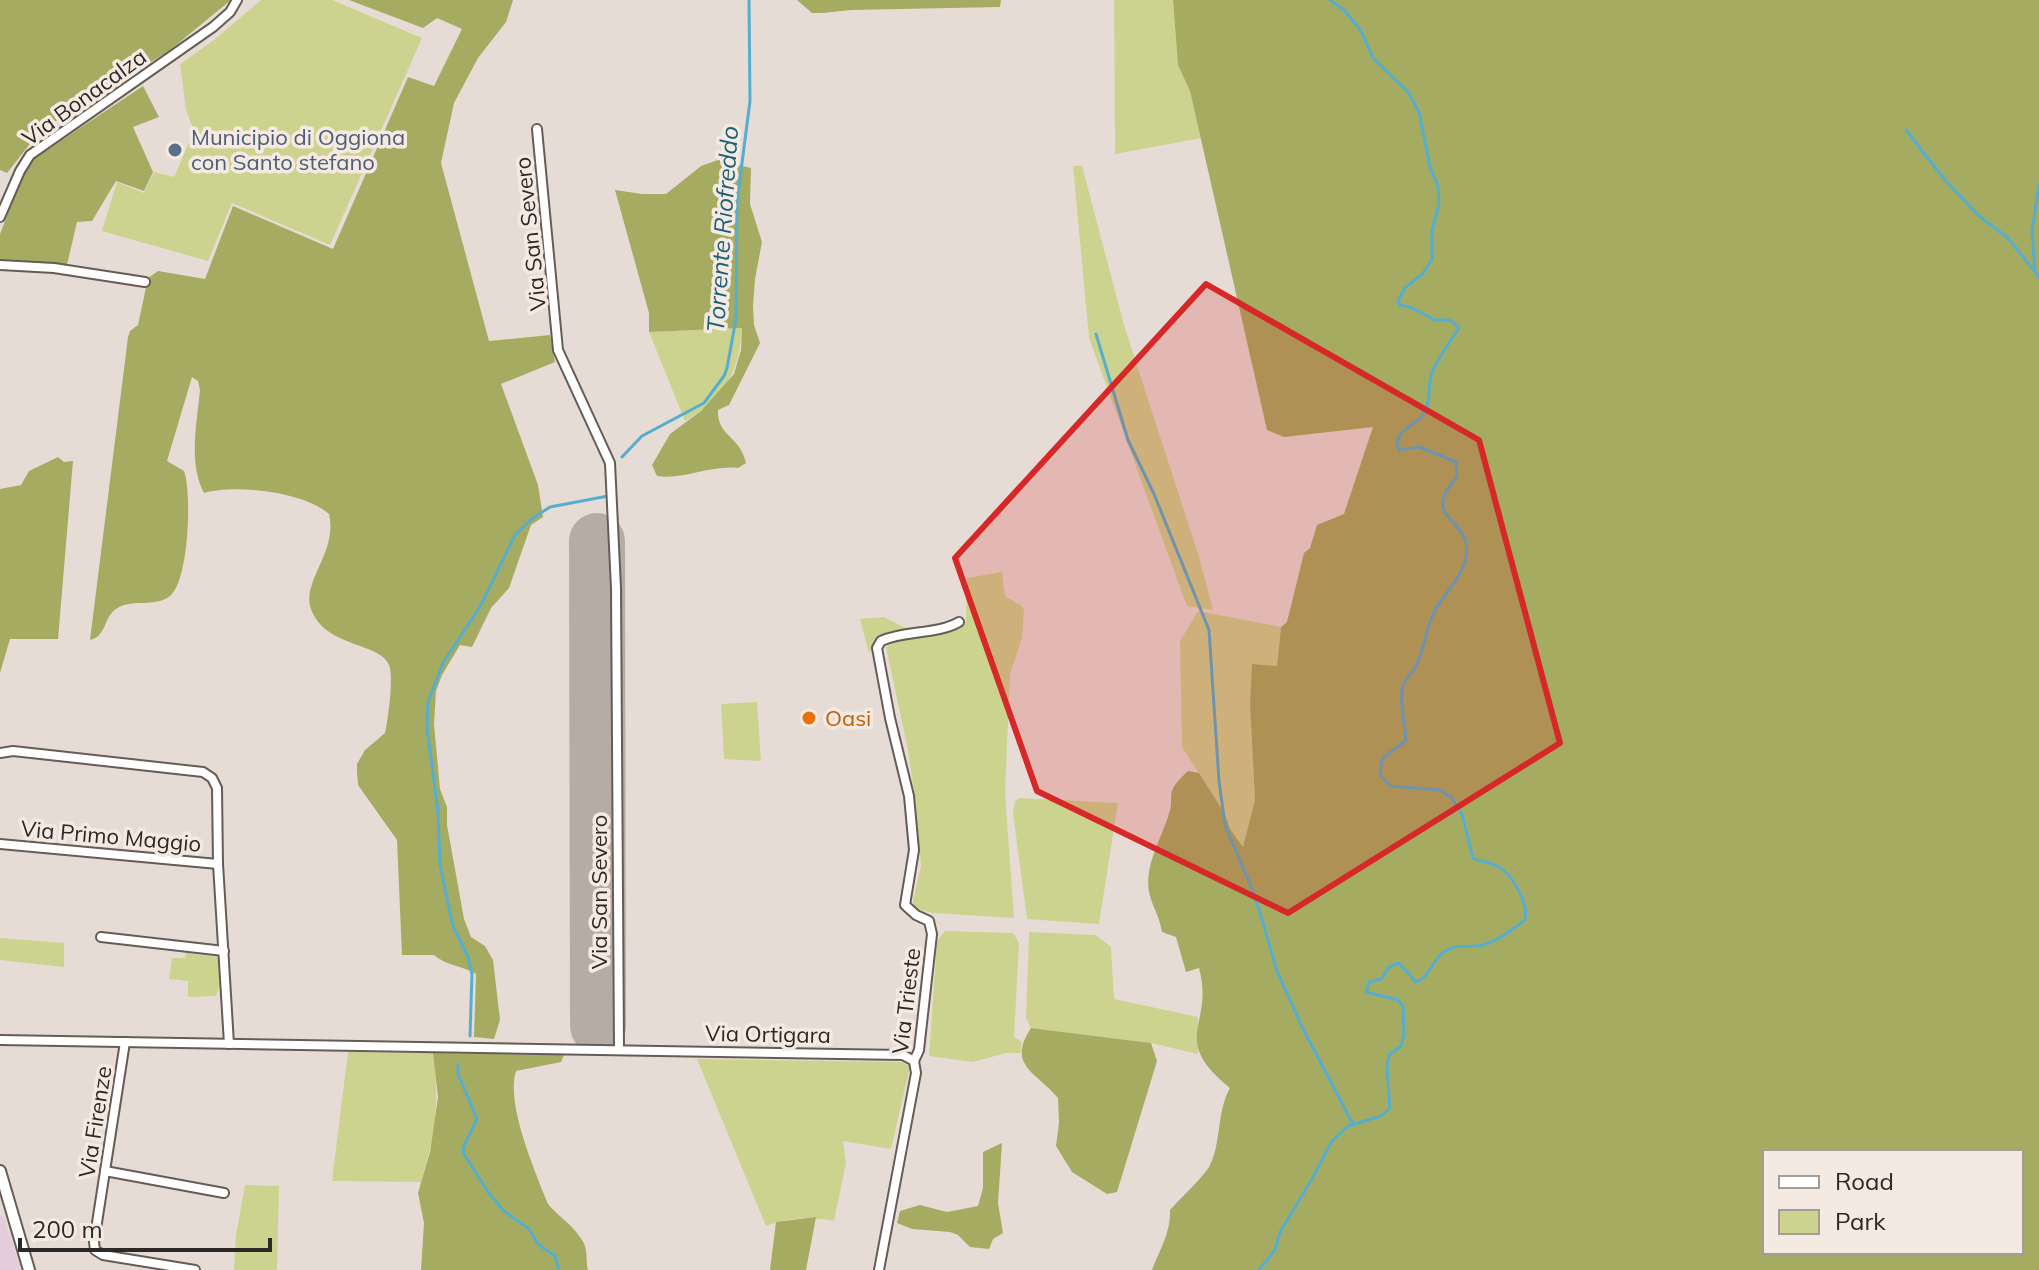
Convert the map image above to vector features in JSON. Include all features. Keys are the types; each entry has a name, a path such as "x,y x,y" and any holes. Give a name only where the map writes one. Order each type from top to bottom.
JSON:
{"street":[{"name":"Via Bonacalza","path":"0,217 30,155 222,20 237,0"},
{"name":"Via San Severo","path":"537,129 558,350 610,463 616,588 619,1049"},
{"path":"0,265 54,268 145,282"},
{"name":"Via Trieste","path":"879,1270 916,1073 914,1061 919,1050 932,934 929,921 905,905 914,850 909,796 877,648 881,641 890,636 948,627 959,622"},
{"path":"0,753 13,751 203,772 212,778 217,788 218,864 229,1044"},
{"name":"Via Primo Maggio","path":"0,844 218,864"},
{"path":"101,937 224,951"},
{"path":"0,1040 619,1049"},
{"name":"Via Firenze","path":"125,1042 95,1250 103,1255 195,1270"},
{"name":"Via Ortigara","path":"619,1049 903,1055 914,1061"},
{"path":"0,1171 29,1270"},
{"path":"105,1171 224,1193"}],"highlighted area":[{"path":"1206,284 1479,440 1560,743 1288,913 1037,791 955,558"}],"shaded area":[{"path":"0,1215 4,1216 21,1270 0,1270"}],"green space":[{"path":"0,0 231,0 170,50 40,131 7,173 0,170"},
{"path":"261,0 332,0 422,38 330,245 232,203 208,261 102,231 117,182 144,193 154,172 174,177 194,131 186,110 180,64"},
{"path":"349,0 513,0 506,22 478,58 454,103 441,163 489,341 550,335 555,362 501,384 538,485 543,517 531,525 509,588 491,608 472,647 460,645 436,691 434,724 440,789 447,807 447,825 464,919 471,937 485,946 493,960 500,1020 494,1039 474,1037 476,974 434,955 402,955 397,840 358,785 357,772 357,764 365,750 385,733 390,671 384,658 375,652 328,631 318,622 311,609 311,588 329,541 329,514 318,506 287,495 234,489 204,493 195,456 200,390 198,381 192,377 167,461 184,471 188,497 185,555 176,587 164,600 129,604 116,609 99,635 90,640 128,337 138,325 148,278 158,271 205,279 233,206 333,249 408,77 434,86 462,29 437,18 423,28"},
{"path":"797,0 1001,0 1000,7 812,13"},
{"path":"1114,0 1173,0 1178,64 1190,91 1201,138 1115,154"},
{"path":"1173,0 2039,0 2039,1270 1152,1270 1167,1233 1170,1210 1206,1171 1213,1158 1230,1088 1201,1056 1197,1043 1202,1004 1199,968 1186,972 1176,937 1162,932 1148,885 1151,863 1170,810 1172,791 1188,771 1199,773 1243,847 1255,800 1250,704 1252,664 1277,666 1281,627 1287,622 1304,553 1310,548 1317,525 1344,514 1373,427 1284,437 1267,430 1190,91 1178,65"},
{"path":"143,86 159,117 133,127 153,172 144,191 116,181 92,221 77,222 67,265 0,261 0,234 24,173 35,158"},
{"path":"718,160 751,168 750,204 762,242 753,306 754,325 760,343 729,405 718,410 721,426 739,447 746,463 738,468 657,476 652,465 670,434 701,411 734,374 741,350 742,328 649,332 649,313 615,190 666,194 701,166"},
{"path":"1073,166 1082,166 1124,325 1199,557 1213,610 1187,606 1089,338"},
{"path":"742,328 737,359 727,383 710,403 685,421 649,332"},
{"path":"58,457 64,462 73,461 58,639 10,639 0,673 0,489 21,485 29,471"},
{"path":"1002,572 1005,596 1024,610 1022,638 1010,674 1005,793 1014,918 933,913 914,908 921,866 916,805 908,750 886,647 893,642 960,629 966,622 967,578"},
{"path":"1198,611 1281,627 1277,666 1252,664 1250,704 1255,800 1243,848 1182,747 1180,641"},
{"path":"884,617 907,629 884,635 869,653 860,619"},
{"path":"757,702 761,761 724,759 721,704"},
{"path":"1020,798 1118,803 1099,924 1027,919 1013,813 1015,801"},
{"path":"945,931 1013,933 1019,943 1014,1037 1022,1042 1020,1053 1006,1053 973,1062 929,1056 937,941"},
{"path":"1029,932 1096,935 1111,947 1114,999 1198,1017 1198,1054 1151,1043 1031,1028 1026,1018"},
{"path":"0,938 64,943 64,967 0,960"},
{"path":"186,953 219,959 216,996 188,997 188,981 169,979 172,958 185,958"},
{"path":"1031,1028 1151,1043 1157,1061 1117,1192 1107,1194 1072,1172 1056,1146 1058,1098 1027,1068 1023,1060 1024,1041"},
{"path":"348,1052 433,1053 435,1118 421,1182 332,1181"},
{"path":"433,1053 564,1055 561,1062 516,1071 514,1099 527,1149 548,1203 582,1240 588,1270 421,1270 424,1223 418,1193 430,1152 438,1097"},
{"path":"697,1059 902,1062 910,1067 891,1149 843,1141 846,1163 834,1221 799,1219 766,1226"},
{"path":"1002,1143 998,1203 1003,1233 993,1239 989,1249 970,1247 950,1232 912,1229 897,1223 900,1211 920,1205 947,1212 978,1206 983,1188 983,1152"},
{"path":"245,1185 279,1186 277,1270 234,1270 236,1235"},
{"path":"816,1217 806,1270 770,1270 776,1222"}],"waterway":[{"name":"Torrente Riofreddo","path":"622,457 642,436 704,403 727,368 736,319 737,202 750,101 749,0"},
{"path":"1259,1270 1275,1250 1280,1232 1332,1141 1348,1126 1381,1116 1390,1108 1387,1068 1389,1055 1401,1046 1404,1035 1403,1006 1398,1000 1366,992 1369,982 1381,979 1389,967 1399,963 1416,982 1421,980 1445,951 1495,940 1525,920 1526,913 1522,898 1508,875 1497,866 1473,858 1462,814 1452,798 1440,790 1391,786 1380,776 1382,759 1406,740 1402,702 1404,684 1418,662 1435,610 1458,578 1466,557 1462,534 1444,511 1443,502 1446,491 1457,477 1456,462 1419,447 1399,450 1398,444 1400,435 1424,412 1432,373 1459,328 1450,320 1435,320 1400,305 1398,301 1405,288 1423,273 1432,260 1432,231 1439,204 1438,186 1430,167 1419,112 1408,92 1373,58 1361,31 1344,10 1330,0"},
{"path":"1906,130 1945,180 1979,216 2008,238 2039,277"},
{"path":"2035,271 2032,231 2039,185"},
{"path":"1096,334 1128,440 1154,494 1209,630 1225,825 1255,896 1277,971 1303,1029 1353,1124"},
{"name":"Torrente Riofreddo","path":"470,1036 472,974 468,957 453,926 440,865 438,812 427,727 428,702 443,663 481,605 515,535 550,507 608,496"},
{"name":"Torrente Riofreddo","path":"458,1065 458,1074 477,1119 463,1148 464,1154 504,1211 529,1229 538,1244 555,1256 559,1270"}],"runway":[{"path":"597,541 598,1026"}],"place":[{"name":"Municipio di Oggiona con Santo stefano","path":"175,150"},
{"name":"Oasi","path":"809,718"}]}
